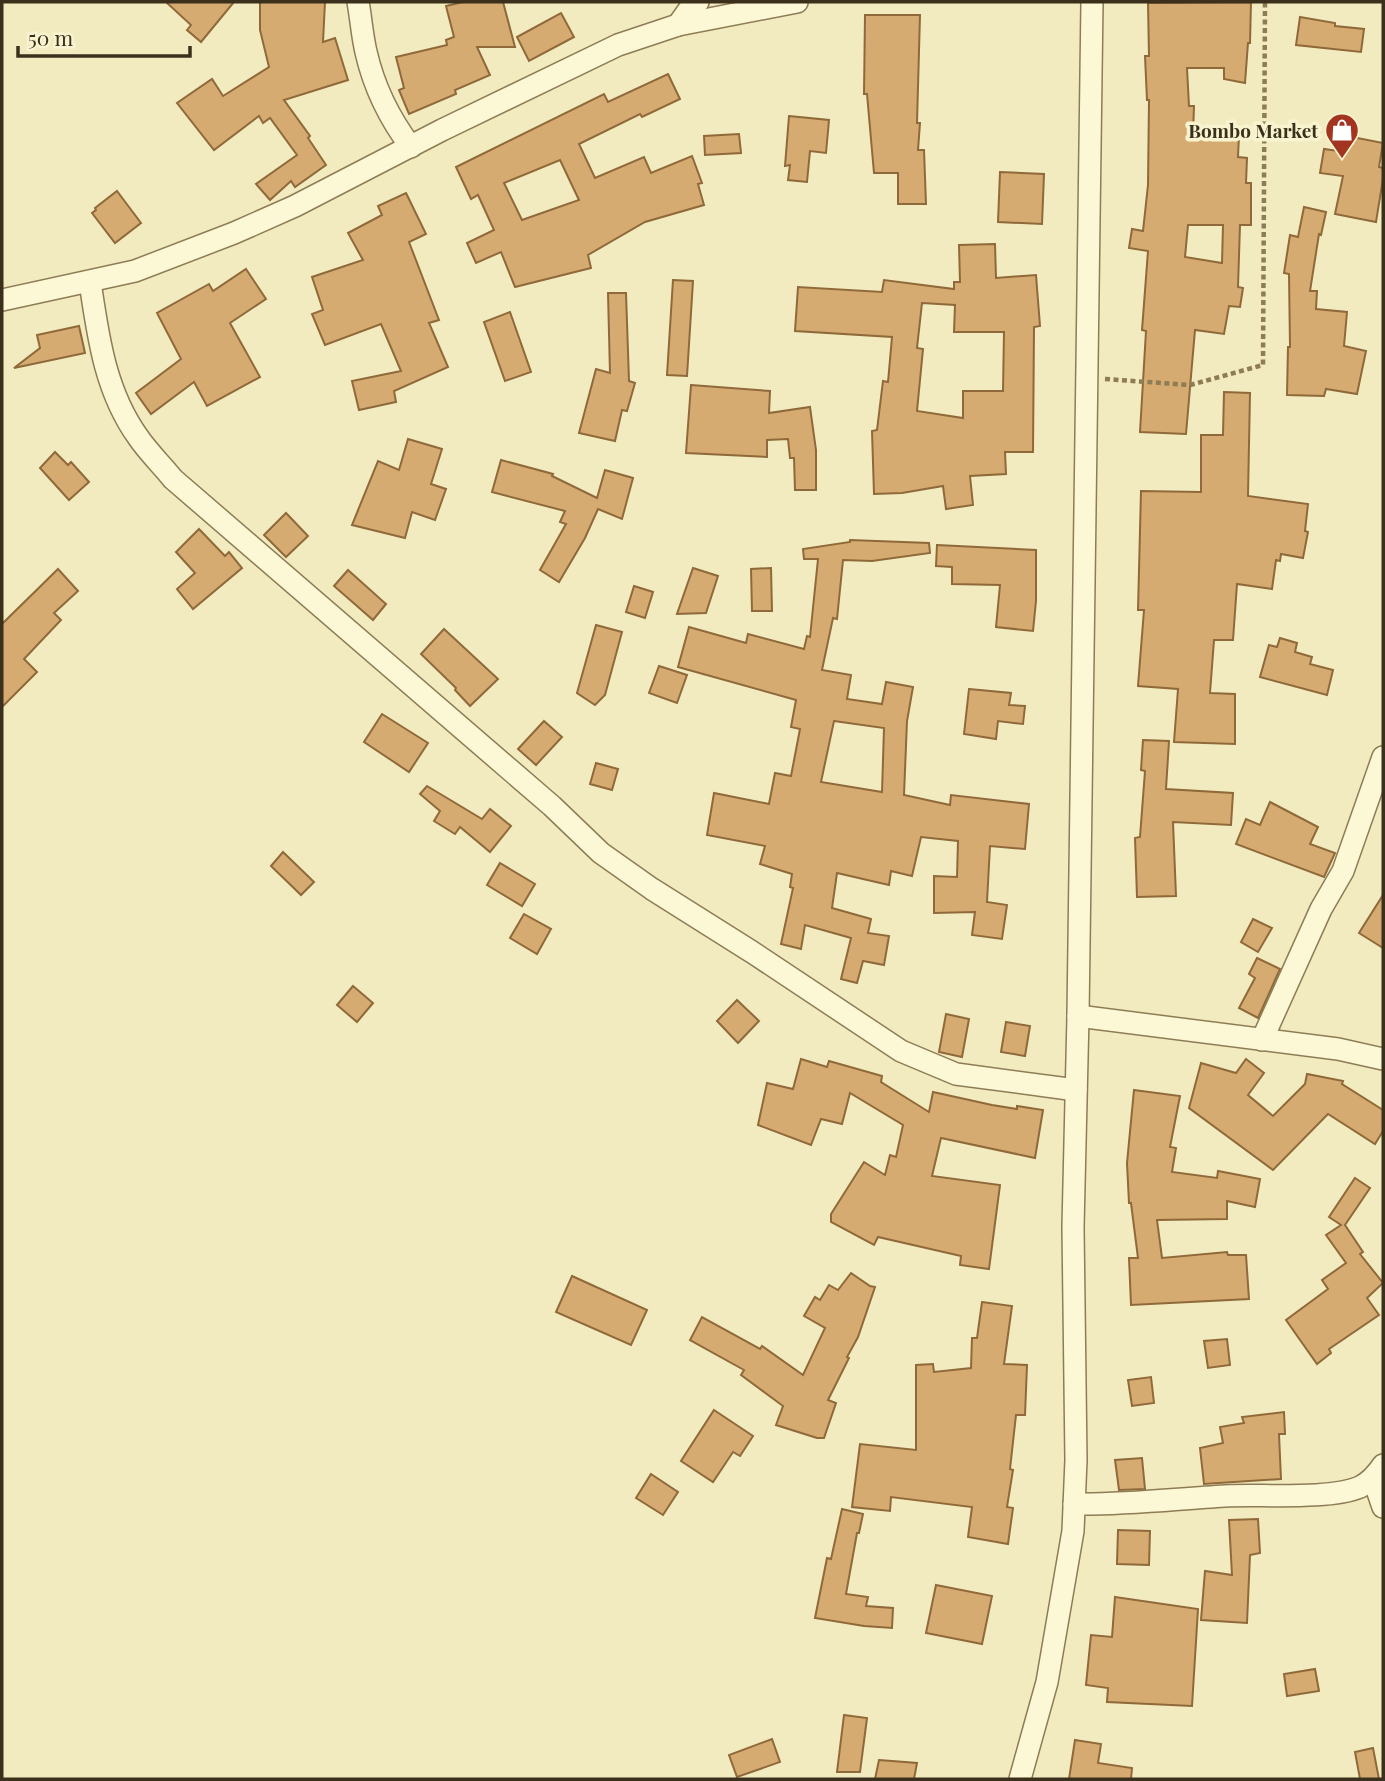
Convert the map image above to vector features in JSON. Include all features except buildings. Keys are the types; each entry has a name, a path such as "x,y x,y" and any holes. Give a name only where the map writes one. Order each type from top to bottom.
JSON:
{"street":[{"path":"358,2 366,52 378,92 396,127 411,147"},
{"path":"678,25 698,2"},
{"path":"2,300 135,271 234,233 295,206 581,61 618,45 678,25 797,2"},
{"path":"1020,1779 1046,1682 1073,1531 1076,1433 1073,1227 1079,1016 1092,2"},
{"path":"90,282 98,341 113,393 137,437 173,479 552,806 601,853 901,1051 956,1074 1076,1090"},
{"path":"1262,1040 1321,909 1343,871 1383,757"},
{"path":"1079,1016 1338,1049 1383,1059"},
{"path":"1074,1504 1121,1505 1225,1496 1335,1493 1359,1487 1378,1472"},
{"path":"1378,1472 1383,1507"}],"path":[{"path":"1086,378 1191,384 1263,365 1265,2"}],"place":[{"name":"Bombo Market","path":"1342,160"}]}
